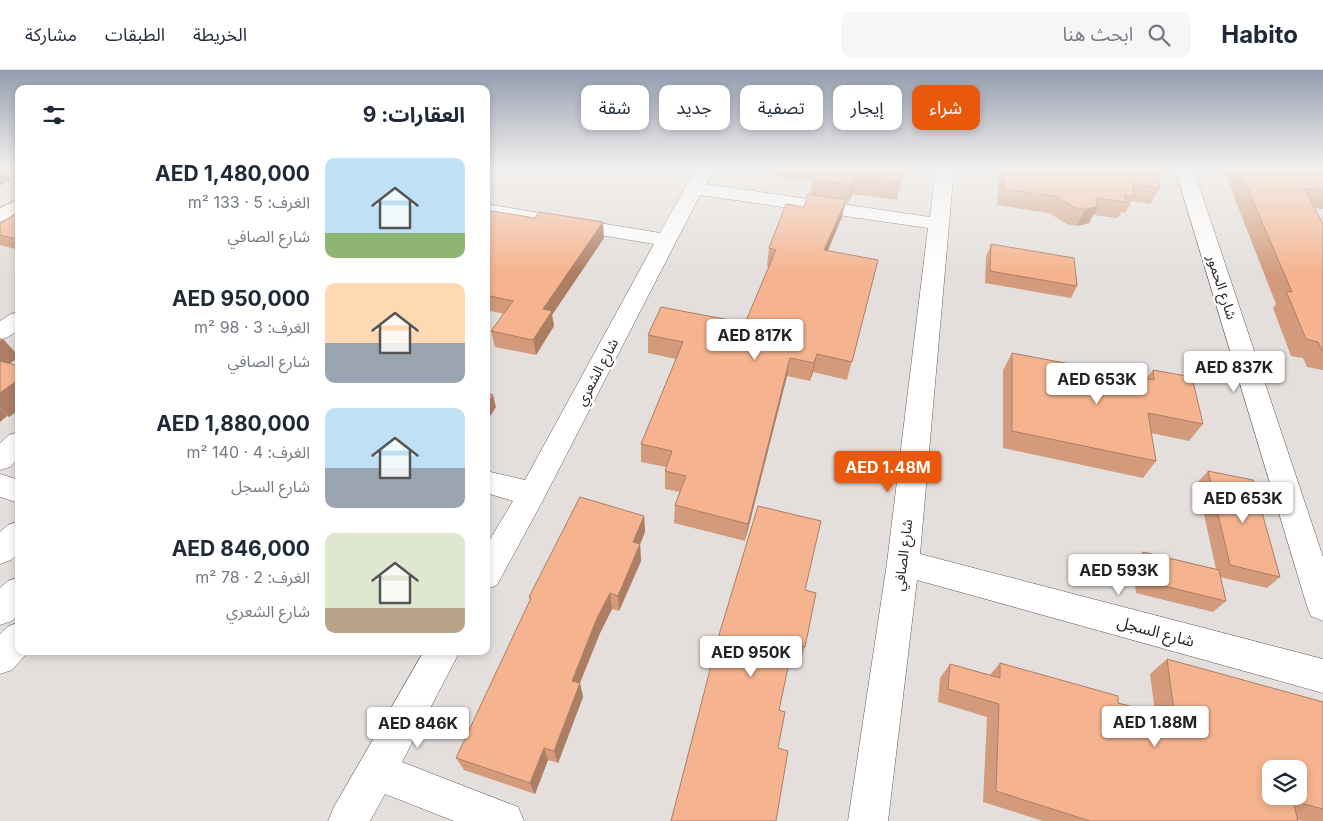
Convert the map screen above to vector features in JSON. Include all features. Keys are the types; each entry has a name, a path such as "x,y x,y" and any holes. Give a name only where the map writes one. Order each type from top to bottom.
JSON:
{"street":[{"name":"شارع الشعري","path":"490,568 532,494 687,203"},
{"path":"830,203 939,224"},
{"name":"شارع الصافي","path":"868,821 903,563 941,203"},
{"name":"شارع الحمور","path":"1195,203 1323,606"},
{"path":"0,216 15,207"},
{"path":"490,211 667,240"},
{"path":"0,332 15,322"},
{"path":"0,459 15,446"},
{"path":"490,483 532,494"},
{"path":"0,485 15,491"},
{"path":"0,551 15,538"},
{"name":"شارع السجل","path":"903,563 1323,676"},
{"path":"0,610 15,596"},
{"path":"0,658 15,642"},
{"path":"348,821 441,655"},
{"path":"376,771 504,821"}],"building":[{"path":"805,203 845,203 824,250 878,260 852,362 817,354 814,363 790,358 748,524 675,505 686,476 665,471 672,451 641,444 683,342 648,335 661,307 745,323 776,250 769,248 786,204 804,207"},
{"path":"1067,203 1097,203 1097,207 1075,208"},
{"path":"1254,203 1312,203 1323,224 1323,350 1318,342 1306,339 1286,291 1292,292"},
{"path":"490,211 535,218 539,212 603,222 543,309 552,311 533,340 491,331 513,301 490,296"},
{"path":"15,214 15,239 0,235 0,224"},
{"path":"991,244 1074,258 1077,286 990,271"},
{"path":"1012,353 1154,380 1153,370 1192,377 1203,424 1148,413 1156,461 1012,431"},
{"path":"0,361 15,365 15,382 0,393"},
{"path":"1208,471 1253,480 1280,577 1230,565"},
{"path":"580,497 644,516 633,542 640,544 618,596 610,593 597,618 572,681 580,683 554,751 544,748 530,783 456,758 531,598 529,597"},
{"path":"758,506 821,521 805,590 816,593 805,647 793,644 779,710 785,712 778,748 788,751 776,821 671,821 712,658"},
{"path":"1143,552 1219,570 1226,601 1147,582"},
{"path":"1167,659 1323,702 1323,809 1307,805 1307,760 1262,760 1262,805 1294,805 1298,821 1090,821 996,791 999,704 948,689 950,664 1000,678 1000,663 1118,696 1118,703 1175,718"}]}
